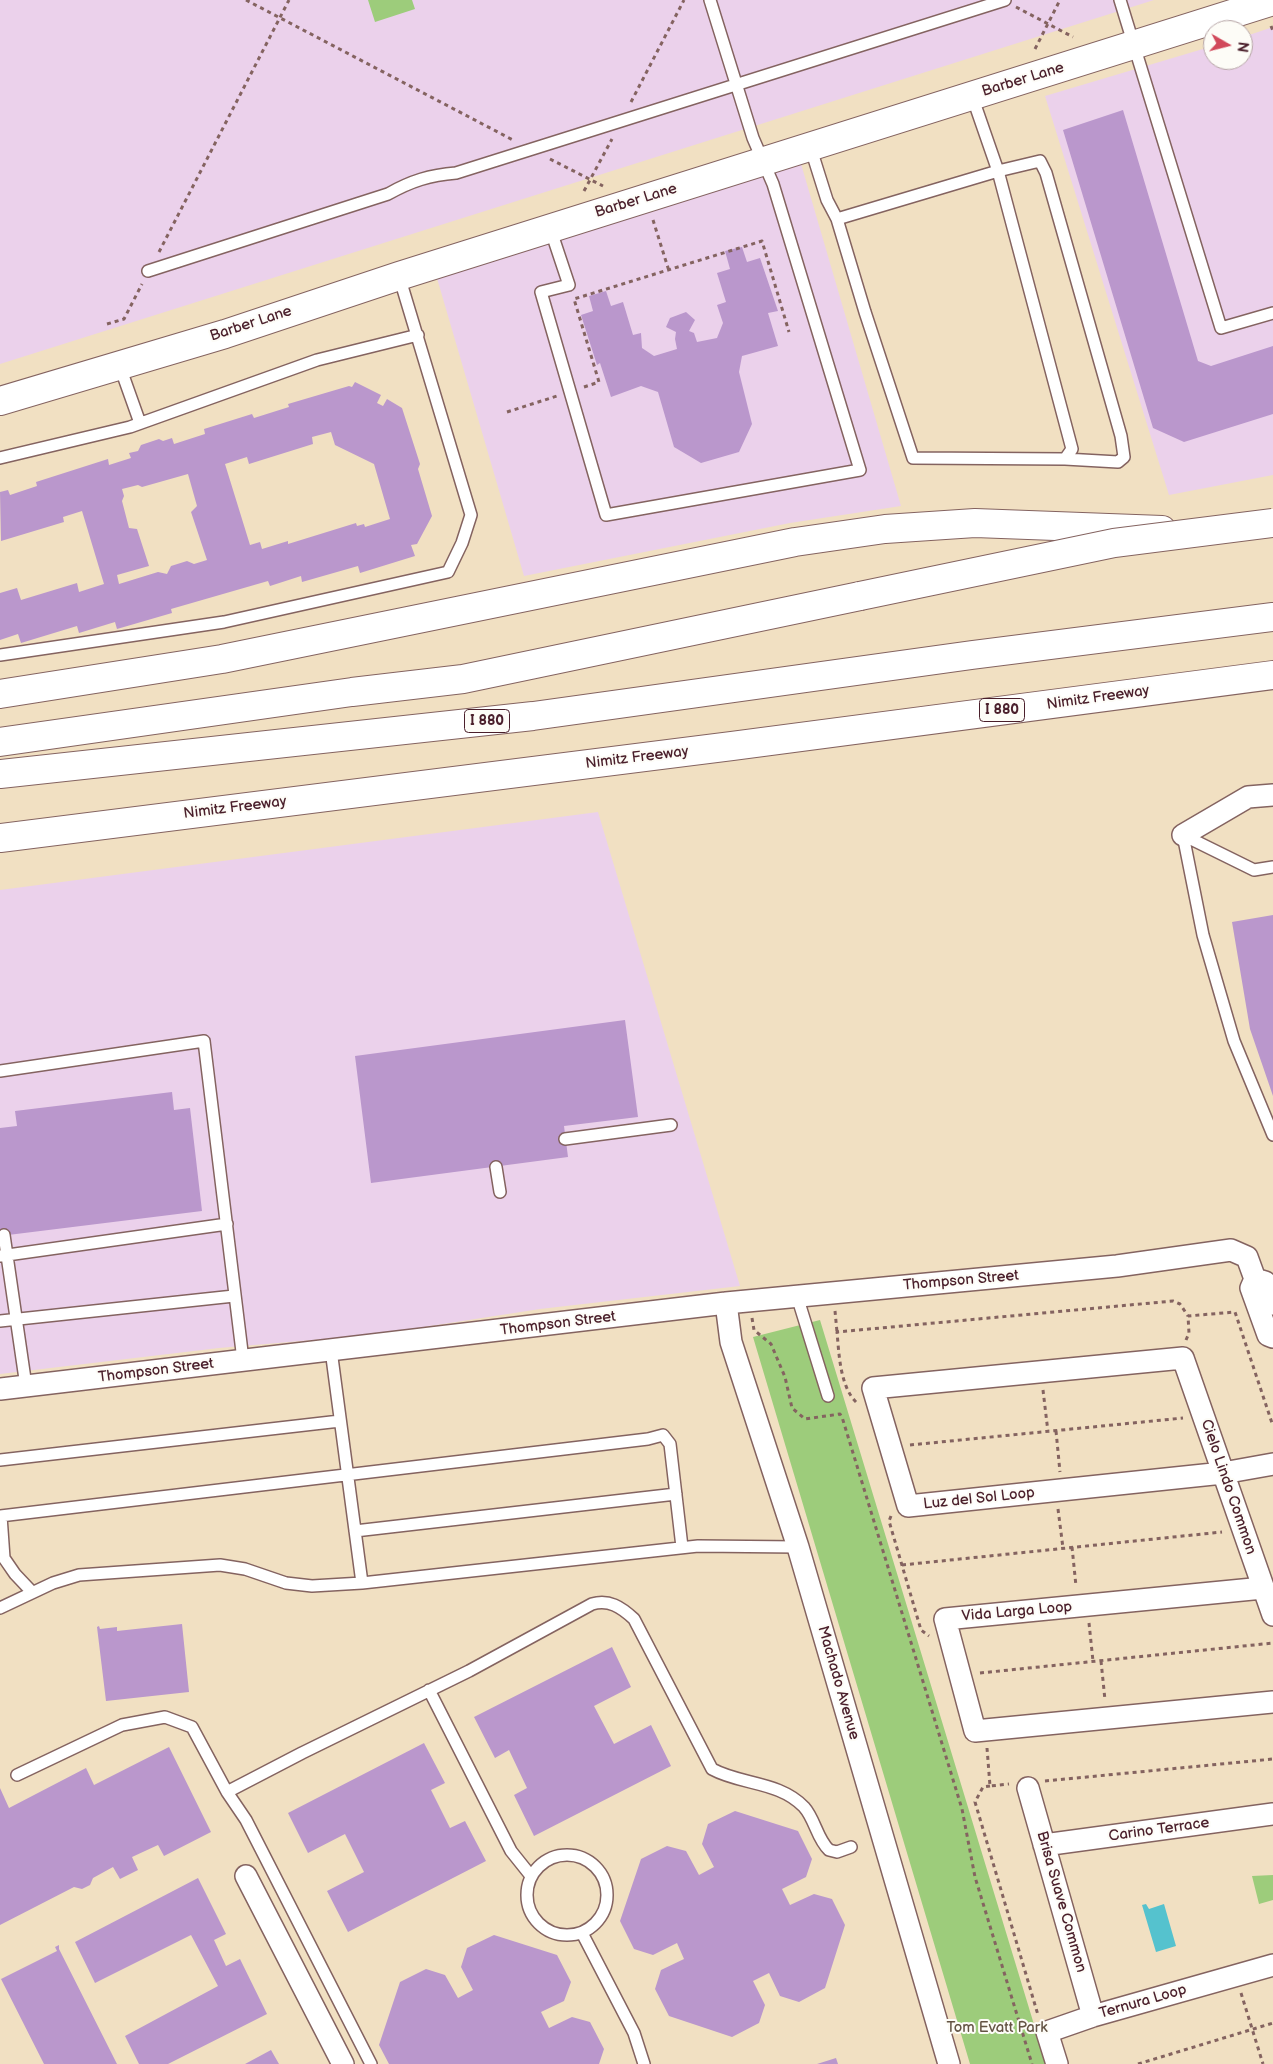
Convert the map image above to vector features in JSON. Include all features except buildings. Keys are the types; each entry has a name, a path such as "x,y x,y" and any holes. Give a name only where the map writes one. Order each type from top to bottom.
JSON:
{"main road":[{"name":"Barber Lane","path":"0,401 224,334 399,276 1133,45 1272,13"},
{"path":"0,694 222,659 786,544 886,529 975,523 1080,525 1273,537"},
{"path":"0,742 352,692 463,679 1114,543 1273,523"},
{"name":"I 880","path":"0,774 532,716 962,656 1273,617"},
{"name":"Nimitz Freeway","path":"0,838 732,746 1273,674"}],"street":[{"path":"1183,835 1248,797 1273,795"},
{"name":"Thompson Street","path":"0,1389 726,1303 1239,1254 1255,1279"},
{"path":"1273,1304 1265,1282 1255,1279 1251,1288 1268,1335 1273,1337"},
{"name":"Machado Avenue","path":"726,1303 731,1342 798,1547 949,2064"},
{"name":"Luz del Sol Loop","path":"1180,1359 873,1388 908,1506 1223,1473 1273,1464"},
{"name":"Cielo Lindo Common","path":"1180,1359 1203,1416 1273,1615"},
{"name":"Vida Larga Loop","path":"986,1730 975,1731 945,1619 1263,1588"},
{"path":"986,1730 1273,1702"},
{"name":"Brisa Suave Common","path":"1028,1784 1094,2016"},
{"name":"Carino Terrace","path":"1044,1845 1273,1814"},
{"path":"246,1876 343,2064"},
{"name":"Ternura Loop","path":"1047,2032 1094,2016 1273,1966"},
{"path":"1047,2032 1057,2064"}],"lane":[{"path":"550,228 569,284 542,292 606,514 860,470 776,193 753,138 710,0"},
{"path":"148,271 388,194 411,181 433,175 456,173 1004,0"},
{"path":"1120,0 1221,328 1273,313"},
{"path":"972,96 998,171 1072,449 1064,459"},
{"path":"810,146 827,200 838,218 865,312 913,458 1064,459 1118,462 1124,457 1121,436 1046,173 1040,161 998,171 838,218"},
{"path":"0,655 224,622 448,572 462,542 471,515 399,276"},
{"path":"0,458 140,423 317,360 418,335"},
{"path":"119,364 140,423"},
{"path":"1183,835 1254,870 1273,867"},
{"path":"1183,835 1203,935 1234,1041 1273,1135"},
{"path":"0,1071 204,1041 243,1360"},
{"path":"565,1139 671,1124"},
{"path":"496,1167 500,1192"},
{"path":"3,1256 227,1224"},
{"path":"4,1235 3,1256 16,1319 26,1386"},
{"path":"0,1321 234,1296"},
{"path":"797,1296 828,1396"},
{"path":"331,1350 362,1583"},
{"path":"0,1460 340,1421"},
{"path":"32,1592 4,1558 0,1516 648,1439 663,1435 670,1444 682,1547"},
{"path":"355,1531 676,1494"},
{"path":"0,1608 32,1592 79,1575 220,1564 245,1568 286,1583 312,1586 362,1583 682,1547 798,1547"},
{"path":"0,1573 13,1571"},
{"path":"227,1792 469,1670 592,1604 602,1601 624,1609 640,1628 712,1769 721,1774 779,1789 805,1808 829,1850 837,1852 851,1847"},
{"path":"429,1690 511,1851 531,1876"},
{"path":"17,1775 122,1725 165,1717 192,1727 227,1792 246,1820 371,2064"},
{"path":"566,1854 580,1856 591,1862 600,1870 606,1881 606,1906 601,1918 593,1927 582,1933 561,1935 542,1927 533,1916 528,1903 527,1889 531,1876 546,1861 566,1854"},
{"path":"582,1933 634,2033 644,2064"}],"path":[{"path":"246,0 603,186"},
{"path":"107,324 124,319 289,0"},
{"path":"584,191 684,0"},
{"path":"1004,0 1073,37"},
{"path":"1035,49 1060,0"},
{"path":"1272,13 1273,31"},
{"path":"653,220 668,271"},
{"path":"507,412 599,382 574,299 762,241 789,332"},
{"path":"749,1301 754,1330 771,1344 785,1376 792,1408 805,1419 840,1414 842,1417 962,1809 975,1877 1032,2064"},
{"path":"880,1410 857,1403 850,1396 840,1364 837,1332 1173,1301 1180,1304 1188,1316 1189,1332 1180,1359"},
{"path":"1188,1316 1235,1312 1273,1426"},
{"path":"1040,1372 1048,1432"},
{"path":"891,1448 1203,1416"},
{"path":"1056,1431 1063,1548"},
{"path":"904,1491 889,1521 921,1630 929,1636 950,1637"},
{"path":"902,1566 1243,1529"},
{"path":"1072,1547 1093,1661"},
{"path":"960,1675 1273,1644"},
{"path":"1101,1661 1107,1718"},
{"path":"986,1730 990,1786"},
{"path":"1047,2032 1040,2022 975,1802 983,1787 1273,1759"},
{"path":"1236,1976 1263,2064"},
{"path":"1138,2064 1273,2023"}],"shaded area":[{"path":"0,0 1154,0 0,364"},
{"path":"1273,27 1273,475 1169,495 1045,96 1203,49 1203,70 1253,70 1253,34"},
{"path":"799,157 901,506 790,523 524,576 434,268"},
{"path":"598,812 740,1286 540,1309 372,1335 219,1348 0,1374 0,890"}],"green space":[{"path":"368,0 412,0 415,9 375,22"},
{"name":"Tom Evatt Park","path":"820,1320 1046,2064 970,2064 753,1337"},
{"path":"1273,1875 1273,1900 1259,1904 1252,1876"}],"water":[{"path":"1146,1904 1149,1909 1164,1904 1176,1946 1156,1952 1142,1905"}]}
